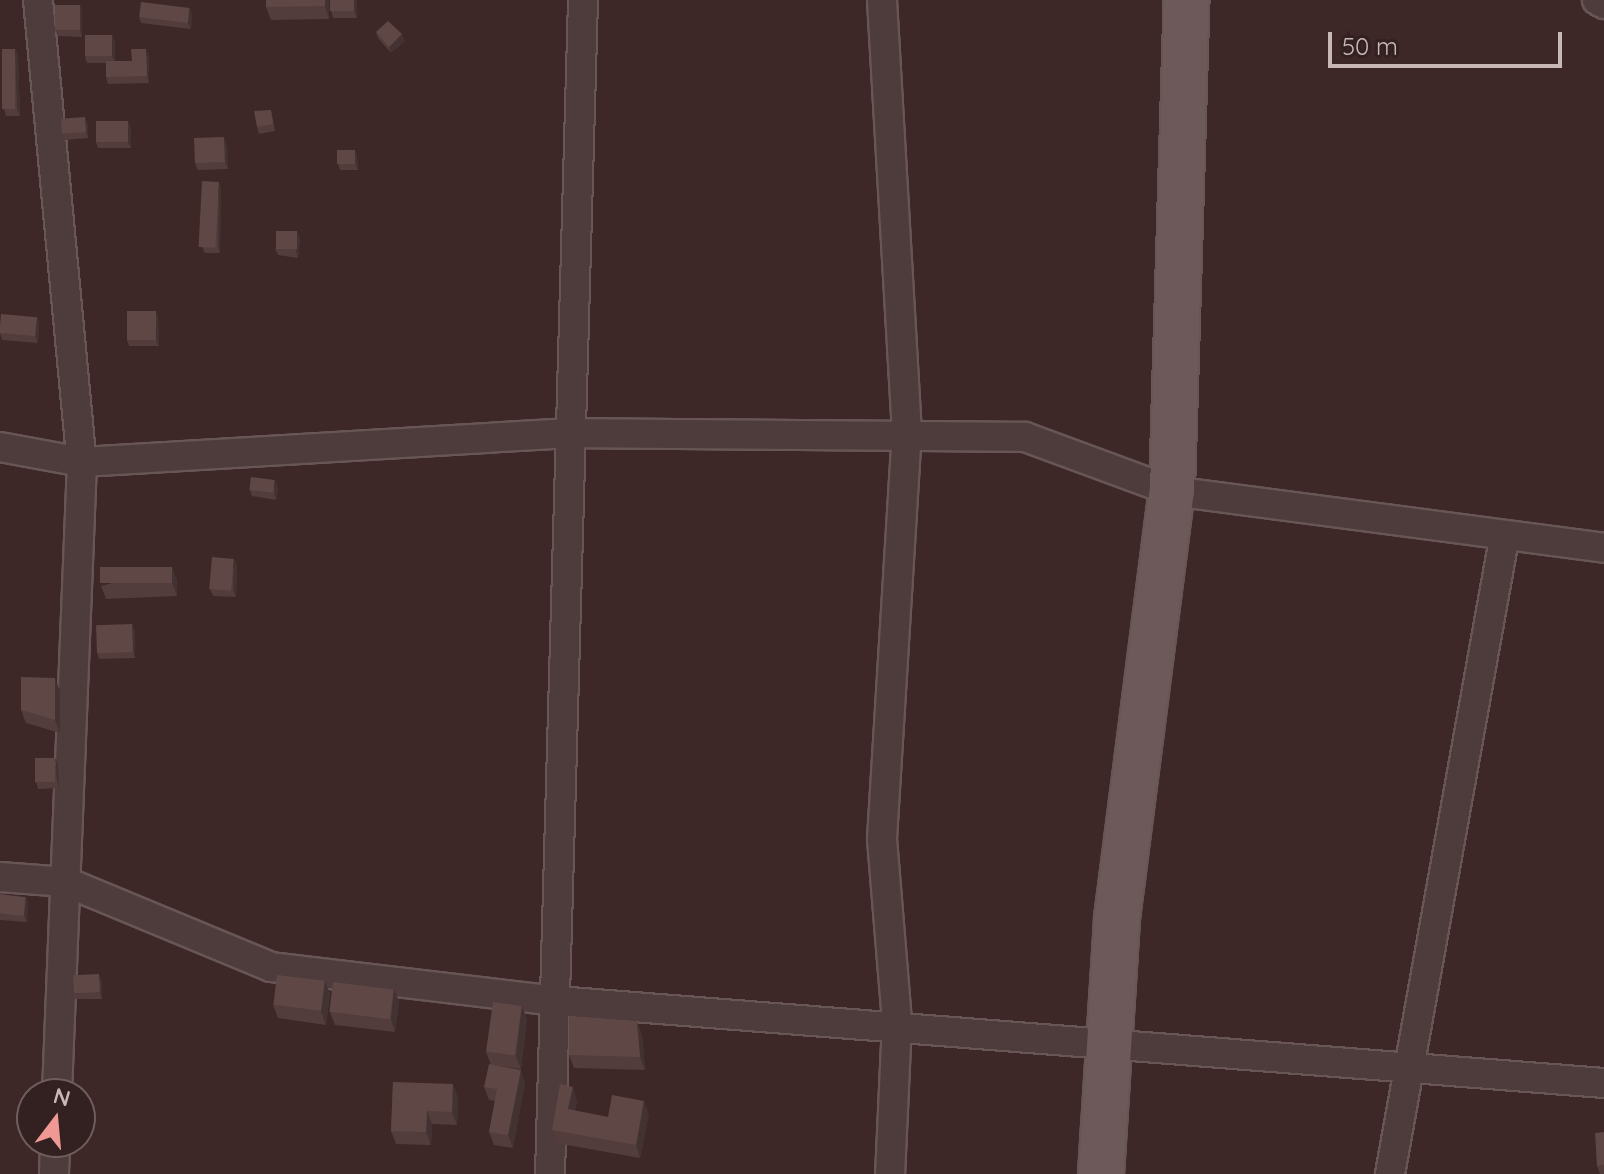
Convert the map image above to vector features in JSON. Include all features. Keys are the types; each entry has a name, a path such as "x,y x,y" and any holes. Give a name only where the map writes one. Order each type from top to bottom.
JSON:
{"main road":[{"path":"1101,1174 1108,1039 1172,491 1187,0"}],"street":[{"path":"38,0 82,462 58,1078"},
{"path":"550,1174 583,0"},
{"path":"882,0 907,430 882,839 897,1022 890,1174"},
{"path":"1597,0 1604,4"},
{"path":"0,447 82,462 571,433 907,430 1025,437 1172,491 1504,539 1604,548"},
{"path":"1390,1174 1504,539"},
{"path":"0,877 66,882 271,967 557,1001 897,1022 1411,1063 1604,1083"}],"building":[{"path":"266,0 325,0 325,6 266,7"},
{"path":"330,0 354,0 354,11 330,11"},
{"path":"141,2 190,8 188,23 139,17"},
{"path":"55,5 80,5 80,30 55,30"},
{"path":"388,21 402,34 389,47 376,32"},
{"path":"85,35 112,35 112,56 85,56"},
{"path":"2,49 15,49 15,109 2,109"},
{"path":"131,49 146,49 147,76 106,77 106,61 132,61"},
{"path":"271,110 273,124 257,127 254,111"},
{"path":"85,117 86,132 62,134 61,119"},
{"path":"96,121 128,121 128,142 96,142"},
{"path":"224,137 225,162 195,163 194,138"},
{"path":"337,150 355,150 355,164 337,164"},
{"path":"202,181 219,182 216,248 199,247"},
{"path":"276,231 297,231 297,249 276,249"},
{"path":"127,311 156,311 156,340 127,340"},
{"path":"1,314 37,317 35,336 0,333"},
{"path":"251,477 275,480 273,493 249,490"},
{"path":"212,557 234,559 231,591 209,589"},
{"path":"100,567 172,567 172,583 100,583"},
{"path":"132,624 133,652 97,653 96,625"},
{"path":"21,677 55,678 55,720 21,710"},
{"path":"35,758 55,758 55,782 35,782"},
{"path":"0,894 26,897 23,916 0,913"},
{"path":"99,974 100,992 74,993 73,975"},
{"path":"277,975 325,981 321,1011 273,1005"},
{"path":"333,982 394,989 390,1019 329,1012"},
{"path":"493,1002 522,1006 515,1056 486,1052"},
{"path":"569,1016 637,1021 640,1057 569,1055"},
{"path":"489,1064 521,1070 508,1135 489,1132 497,1089 484,1087"},
{"path":"393,1082 453,1084 452,1112 427,1111 426,1132 391,1131"},
{"path":"560,1084 573,1087 568,1109 608,1117 612,1095 644,1101 636,1145 552,1130"},
{"path":"1604,1132 1604,1165 1597,1166 1595,1133"}]}
